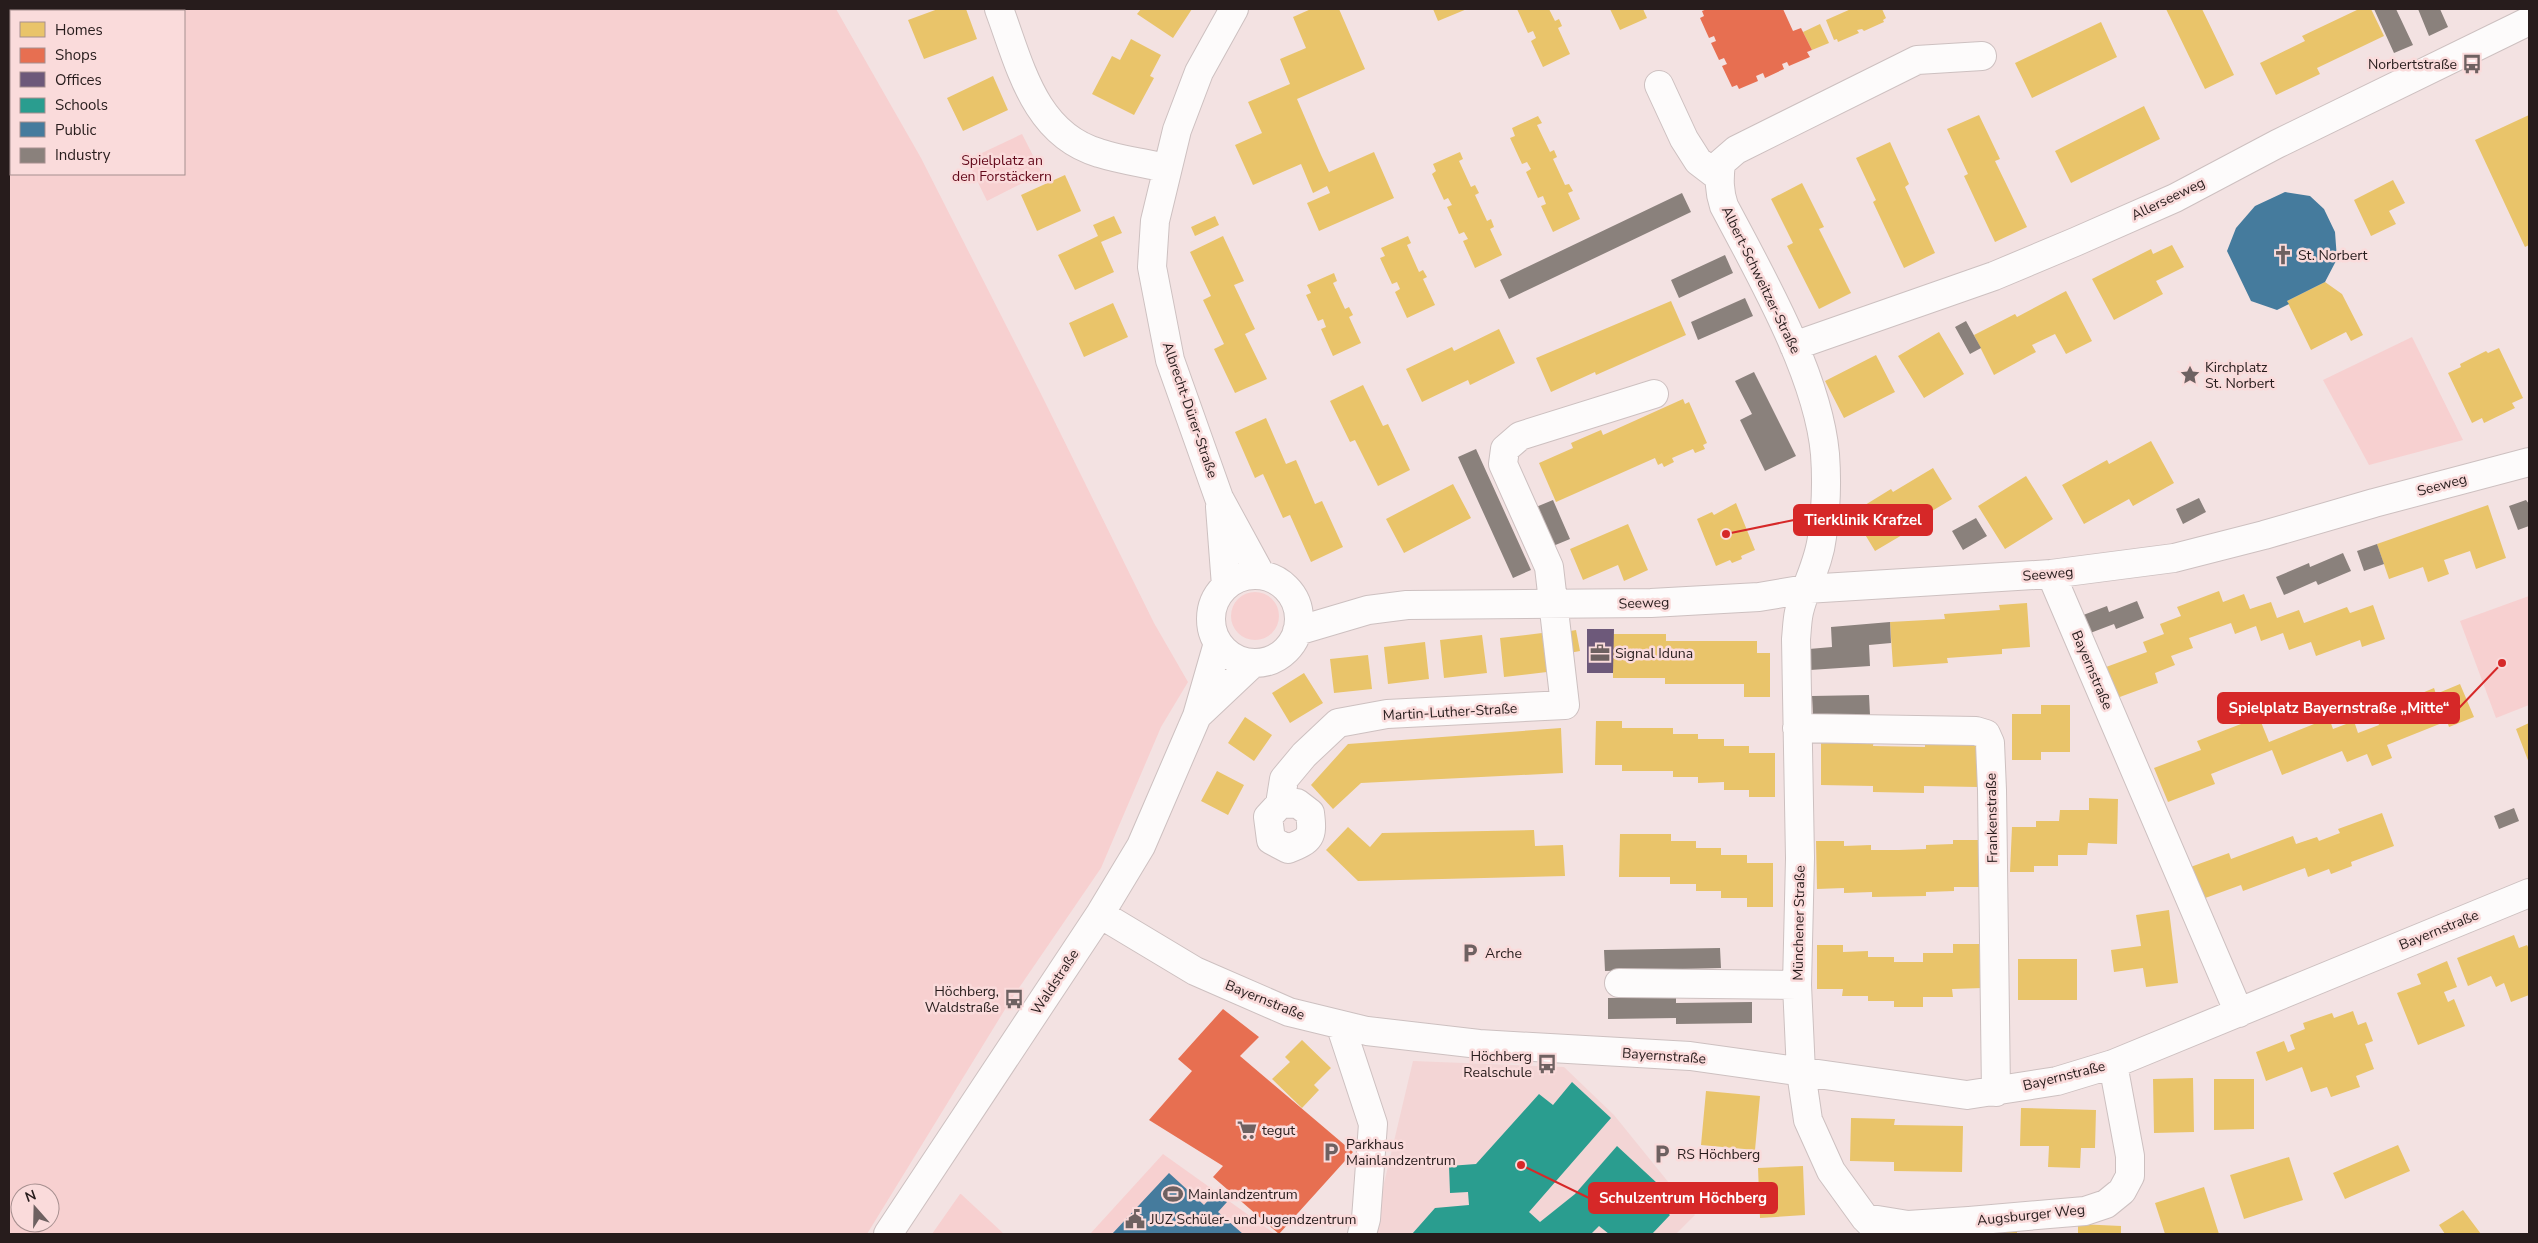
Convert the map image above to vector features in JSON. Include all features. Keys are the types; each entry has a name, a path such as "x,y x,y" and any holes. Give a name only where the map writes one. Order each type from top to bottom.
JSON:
{"street":[{"path":"1000,9 1030,95 1047,118 1069,139 1098,153 1166,168"},
{"name":"Albrecht-Dürer-Straße","path":"1234,9 1199,72 1178,130 1166,168 1155,221 1152,267 1170,360 1219,498 1261,575"},
{"name":"Allerseeweg","path":"1794,346 1994,276 2075,242 2174,198 2277,144 2529,22"},
{"path":"1719,177 1721,163 1736,150 1917,60 1982,56"},
{"path":"1659,85 1684,139 1698,160 1719,177"},
{"name":"Albert-Schweitzer-Straße","path":"1719,177 1718,188 1724,206 1794,346 1814,401 1825,452 1826,491 1822,538 1817,562 1806,589"},
{"path":"1554,605 1549,567 1503,464 1505,449 1520,436 1654,394"},
{"name":"Seeweg","path":"1297,631 1368,610 1407,604 1554,605 1651,603 1759,597 1806,589 2051,574 2174,558 2264,535 2374,502 2529,462"},
{"name":"Albrecht-Dürer-Straße","path":"1219,498 1226,586"},
{"name":"Bayernstraße","path":"2051,574 2239,1013"},
{"path":"1261,575 1275,580 1287,589 1295,601 1299,616 1297,631 1291,644 1280,654 1267,661 1253,662 1240,660 1228,653 1218,643 1212,630 1211,617 1214,603 1232,581 1246,576 1261,575"},
{"name":"Münchener Straße","path":"1806,589 1799,612 1796,639 1800,858 1797,985 1801,1072 1808,1120 1831,1171 1873,1226"},
{"name":"Seeweg","path":"1295,601 1368,610"},
{"name":"Martin-Luther-Straße","path":"1280,804 1284,779 1304,755 1338,722 1387,714 1565,705 1554,605"},
{"name":"Waldstraße","path":"888,1234 1100,914 1141,846 1197,716 1218,643"},
{"name":"Waldstraße","path":"1197,716 1253,662"},
{"name":"Frankenstraße","path":"1797,728 1976,731 1986,734 1990,743 1992,781 1996,1092"},
{"name":"Bayernstraße","path":"1100,914 1195,971 1289,1012 1341,1027 1479,1044 1690,1056 1967,1095 2057,1081 2113,1064 2529,892"},
{"path":"1618,983 1797,985"},
{"path":"1341,1027 1364,1090 1373,1124 1366,1219 1362,1234"},
{"name":"Augsburger Weg","path":"1873,1226 1969,1221 2085,1211 2106,1204 2122,1191 2130,1176 2130,1156 2113,1064"}],"shaded area":[{"path":"1413,1061 1564,1067 1614,1115 1695,1215 1676,1234 1372,1234"}],"green space":[{"path":"9,9 836,9 921,158 1042,396 1154,623 1188,682 1161,727 1101,868 1012,998 867,1234 9,1234"},
{"name":"Spielplatz an den Forstäckern","path":"1022,134 1042,173 987,201 967,160"},
{"path":"2412,337 2463,440 2369,465 2323,380"},
{"path":"1250,592 1260,592 1272,599 1279,611 1279,621 1272,633 1260,640 1250,640 1242,636 1235,629 1231,621 1231,611 1235,603 1242,596"},
{"path":"2529,596 2529,705 2496,718 2460,621"},
{"name":"Mainlandzentrum","path":"1163,1154 1275,1234 1090,1234"},
{"path":"961,1194 1004,1234 932,1234"}],"building: Homes":[{"path":"938,9 966,9 977,39 924,59 908,20"},
{"path":"1141,9 1192,9 1173,38 1137,14"},
{"path":"1311,9 1339,9 1365,69 1297,99 1321,155 1329,172 1374,152 1394,198 1319,231 1307,203 1330,193 1327,186 1313,193 1301,164 1253,185 1235,145 1262,133 1248,102 1290,84 1280,59 1306,48 1293,17"},
{"path":"1433,9 1467,9 1438,21"},
{"path":"1517,9 1549,9 1555,21 1559,19 1562,26 1558,28 1570,54 1543,67 1531,41 1536,38 1533,31 1528,33"},
{"path":"1610,9 1643,9 1647,18 1620,30"},
{"path":"1851,9 1882,9 1886,18 1883,20 1884,22 1864,31 1862,29 1857,30 1859,33 1838,42 1837,39 1834,40 1826,20"},
{"path":"2166,9 2202,9 2234,75 2205,89"},
{"path":"2359,9 2371,9 2384,36 2317,68 2320,74 2276,95 2260,63 2305,41 2302,36"},
{"path":"2101,22 2117,57 2032,98 2015,63"},
{"path":"1820,24 1829,43 1812,50 1803,32"},
{"path":"1131,39 1161,55 1150,76 1154,78 1134,115 1092,94 1112,56 1120,60"},
{"path":"993,76 1008,110 963,131 947,98"},
{"path":"2144,106 2160,139 2071,183 2055,151"},
{"path":"1979,115 2000,159 1995,161 2027,227 1995,242 1964,176 1968,174 1947,129"},
{"path":"2529,115 2529,245 2525,247 2475,140"},
{"path":"1538,116 1542,123 1537,125 1550,152 1554,150 1557,157 1553,159 1565,185 1569,184 1573,191 1568,193 1580,219 1553,232 1541,206 1546,204 1543,196 1538,198 1526,172 1531,169 1527,162 1522,164 1510,138 1515,136 1512,128"},
{"path":"1890,142 1909,184 1905,187 1935,253 1904,268 1873,202 1876,200 1856,158"},
{"path":"1460,152 1463,159 1459,161 1471,187 1475,185 1479,193 1475,195 1487,221 1491,219 1494,227 1490,229 1502,255 1475,268 1463,241 1468,239 1464,232 1459,234 1447,207 1452,205 1448,198 1444,200 1432,174 1436,171 1433,164"},
{"path":"1065,175 1081,211 1037,231 1021,195"},
{"path":"2393,180 2405,203 2389,211 2396,224 2371,236 2354,200"},
{"path":"1802,183 1824,227 1819,229 1851,293 1819,309 1787,246 1793,243 1771,199"},
{"path":"1114,216 1122,233 1101,242 1114,272 1075,290 1058,255 1098,236 1093,225"},
{"path":"1215,216 1219,225 1195,236 1191,227"},
{"path":"1223,236 1244,281 1234,285 1255,329 1245,334 1267,379 1235,393 1214,349 1224,344 1203,300 1211,296 1190,252"},
{"path":"1408,236 1411,243 1407,245 1419,272 1423,270 1427,277 1423,279 1435,305 1407,318 1395,292 1400,289 1397,282 1392,284 1380,258 1385,256 1381,248"},
{"path":"2172,245 2184,267 2156,281 2163,294 2114,320 2092,279 2151,249 2153,254"},
{"path":"1334,273 1337,281 1333,283 1345,309 1349,307 1353,315 1349,317 1361,343 1333,356 1321,329 1326,327 1323,319 1318,321 1306,295 1311,293 1307,285"},
{"path":"2325,282 2342,294 2363,335 2351,341 2346,332 2311,350 2287,301"},
{"path":"2066,291 2092,341 2066,354 2055,334 2032,345 2036,352 1994,375 1974,335 2015,314 2017,317"},
{"path":"1671,301 1686,335 1596,375 1595,372 1551,392 1536,358"},
{"path":"1113,303 1128,337 1084,357 1069,323"},
{"path":"1499,329 1515,363 1470,385 1468,380 1422,402 1406,369 1452,347 1454,351"},
{"path":"1939,332 1964,374 1924,398 1898,356"},
{"path":"2499,348 2523,398 2512,403 2515,408 2484,423 2482,418 2472,423 2448,373 2461,367 2460,364 2486,351 2488,353"},
{"path":"1876,355 1895,392 1844,418 1825,381"},
{"path":"1363,385 1383,426 1388,424 1410,470 1378,486 1355,440 1350,442 1330,401"},
{"path":"1683,399 1685,404 1689,402 1707,443 1703,445 1705,449 1695,453 1693,449 1672,458 1674,462 1664,467 1662,463 1658,465 1655,458 1556,502 1539,463 1573,448 1571,443 1601,430 1603,435"},
{"path":"1266,418 1286,464 1296,460 1315,504 1322,501 1343,547 1311,562 1290,515 1283,518 1263,474 1255,478 1235,432"},
{"path":"2151,441 2174,483 2133,506 2129,499 2084,524 2062,485 2107,460 2109,464"},
{"path":"1933,468 1952,499 1912,523 1914,528 1875,551 1852,513 1891,489 1893,492"},
{"path":"2026,476 2053,519 2005,549 1978,506"},
{"path":"1453,484 1471,518 1404,553 1386,519"},
{"path":"1736,503 1755,550 1741,556 1742,559 1732,563 1730,560 1716,566 1697,519 1712,512 1714,515"},
{"path":"2488,505 2506,558 2476,569 2470,551 2444,560 2449,574 2428,582 2423,567 2389,579 2377,544"},
{"path":"1628,524 1648,570 1624,581 1618,565 1583,580 1570,549"},
{"path":"2219,591 2223,602 2244,594 2250,609 2271,602 2277,618 2299,610 2304,623 2347,607 2350,613 2373,605 2385,639 2362,647 2360,640 2316,656 2311,642 2289,650 2283,633 2261,641 2256,626 2235,634 2231,623 2189,638 2193,648 2171,656 2175,665 2155,673 2158,683 2117,698 2106,667 2147,652 2143,642 2164,634 2160,624 2181,616 2177,607"},
{"path":"2027,603 2030,647 2002,649 2002,654 1947,658 1948,663 1893,667 1890,622 1945,619 1944,614 2000,610 1999,605"},
{"path":"1576,630 1580,651 1569,653 1565,632"},
{"path":"1542,633 1547,672 1504,677 1500,638"},
{"path":"1613,634 1666,634 1666,641 1757,641 1757,653 1770,653 1770,697 1744,697 1744,684 1665,684 1665,678 1613,678"},
{"path":"1482,635 1487,673 1444,678 1440,640"},
{"path":"1425,642 1429,679 1388,684 1384,647"},
{"path":"1368,655 1372,689 1334,693 1330,659"},
{"path":"1304,673 1323,703 1290,723 1272,693"},
{"path":"2460,684 2474,717 2449,727 2447,721 2387,745 2392,758 2372,766 2367,754 2347,762 2342,751 2282,775 2272,750 2211,774 2215,784 2168,802 2154,768 2201,750 2197,741 2259,717 2269,742 2329,718 2333,729 2354,721 2358,733 2379,725 2374,713 2434,688 2436,694"},
{"path":"2041,705 2070,705 2070,752 2041,752 2041,760 2012,760 2012,714 2041,714"},
{"path":"1245,717 1272,735 1254,761 1228,743"},
{"path":"1596,721 1622,721 1622,728 1673,728 1673,734 1698,734 1698,739 1724,739 1724,746 1749,746 1749,753 1775,753 1775,797 1749,797 1749,790 1724,790 1724,782 1698,783 1698,777 1673,777 1673,771 1622,771 1622,765 1595,765"},
{"path":"2529,723 2529,763 2516,729"},
{"path":"1561,728 1563,773 1361,783 1333,809 1311,785 1348,744"},
{"path":"1821,739 1874,740 1873,746 1925,747 1925,740 1977,740 1977,787 1924,786 1924,793 1873,792 1873,786 1821,785"},
{"path":"1217,771 1244,785 1228,815 1201,801"},
{"path":"2089,798 2118,799 2117,844 2088,843 2087,855 2058,855 2058,866 2034,866 2034,872 2010,872 2012,827 2036,827 2036,821 2059,821 2060,810 2089,810"},
{"path":"2382,813 2394,846 2351,862 2352,866 2331,874 2329,869 2308,877 2305,868 2243,891 2241,885 2197,901 2185,869 2229,853 2231,859 2293,836 2296,844 2317,837 2319,841 2340,833 2338,829"},
{"path":"1348,827 1370,847 1382,833 1534,830 1535,846 1563,845 1565,876 1358,881 1326,850"},
{"path":"1620,834 1671,834 1671,841 1696,841 1696,848 1721,848 1721,855 1747,855 1747,863 1773,863 1773,907 1747,907 1747,898 1721,898 1721,891 1696,891 1696,884 1670,884 1670,877 1619,877"},
{"path":"1953,840 1981,840 1981,887 1954,887 1954,891 1926,892 1926,896 1872,897 1872,892 1844,893 1844,888 1817,889 1816,841 1844,841 1844,846 1871,845 1871,850 1899,850 1926,849 1926,845 1953,844"},
{"path":"2169,910 2178,983 2146,987 2143,968 2114,972 2111,950 2141,946 2136,915"},
{"path":"2514,935 2519,948 2527,945 2529,949 2529,995 2511,1002 2504,983 2496,987 2491,976 2468,986 2457,958"},
{"path":"1953,944 1983,944 1983,988 1952,989 1953,997 1923,997 1923,1007 1894,1007 1894,1001 1868,1001 1868,996 1842,996 1843,989 1817,989 1817,945 1843,945 1843,952 1868,951 1868,957 1894,957 1894,962 1923,962 1923,953 1953,953"},
{"path":"2018,959 2077,959 2077,1000 2018,1000"},
{"path":"2447,961 2457,987 2444,992 2448,1002 2454,999 2465,1026 2418,1045 2397,993 2421,984 2417,974"},
{"path":"2353,1011 2358,1025 2366,1022 2373,1041 2365,1044 2374,1069 2356,1076 2360,1087 2331,1097 2327,1087 2311,1092 2302,1067 2266,1081 2256,1052 2284,1041 2288,1052 2295,1049 2290,1035 2305,1029 2303,1023 2332,1013 2334,1018"},
{"path":"1302,1040 1331,1068 1314,1085 1319,1090 1302,1108 1272,1079 1290,1062 1285,1057"},
{"path":"2193,1078 2194,1132 2154,1133 2153,1079"},
{"path":"2214,1079 2254,1079 2254,1129 2214,1130"},
{"path":"1706,1091 1760,1096 1755,1150 1701,1145"},
{"path":"2021,1108 2096,1110 2095,1148 2081,1148 2080,1168 2048,1167 2049,1146 2020,1146"},
{"path":"1851,1118 1895,1119 1894,1125 1963,1126 1962,1172 1894,1171 1894,1162 1850,1161"},
{"path":"2398,1145 2410,1171 2345,1199 2333,1173"},
{"path":"2289,1157 2303,1200 2244,1219 2230,1175"},
{"path":"1803,1166 1805,1215 1760,1218 1758,1168"},
{"path":"2204,1187 2219,1234 2165,1234 2155,1203"},
{"path":"2463,1210 2481,1234 2445,1234 2439,1225"},
{"path":"2078,1224 2121,1226 2121,1234 2078,1234"},
{"path":"1973,1231 2017,1232 2017,1234 1973,1234"}],"building: Shops":[{"path":"1707,9 1783,9 1793,31 1801,28 1812,50 1807,52 1810,57 1789,66 1787,62 1782,64 1784,69 1765,78 1763,73 1756,76 1758,81 1739,89 1737,85 1732,87 1722,66 1727,64 1724,58 1719,60 1711,43 1716,41 1714,36 1709,38 1700,18 1704,16 1702,11"},
{"name":"tegut","path":"1223,1009 1259,1037 1240,1056 1353,1152 1279,1234 1213,1177 1223,1166 1149,1120 1192,1071 1178,1059"}],"building: Offices":[{"name":"Signal Iduna","path":"1587,629 1614,629 1613,673 1587,673"}],"building: Schools":[{"path":"1572,1082 1611,1118 1529,1212 1540,1222 1575,1194 1617,1146 1671,1196 1661,1207 1670,1215 1652,1234 1609,1234 1599,1226 1591,1234 1412,1234 1435,1208 1469,1205 1468,1192 1450,1193 1449,1166 1476,1164 1539,1094 1553,1105"}],"building: Public":[{"name":"St. Norbert","path":"2285,192 2310,196 2324,209 2335,232 2337,259 2325,282 2287,301 2289,304 2277,310 2251,301 2227,251 2236,228 2255,206"},
{"path":"1169,1173 1204,1205 1216,1192 1227,1202 1218,1212 1243,1234 1112,1234"}],"building: Industry":[{"path":"2374,9 2396,9 2413,45 2394,53"},
{"path":"2418,9 2440,9 2448,27 2429,36"},
{"path":"1682,193 1691,212 1509,299 1500,280"},
{"path":"1725,255 1733,273 1679,298 1671,280"},
{"path":"1745,298 1753,316 1698,340 1691,322"},
{"path":"1966,321 1981,348 1970,354 1955,327"},
{"path":"1754,372 1796,456 1765,471 1740,420 1752,414 1735,381"},
{"path":"1476,449 1531,570 1513,578 1458,457"},
{"path":"2199,498 2206,512 2183,524 2176,509"},
{"path":"1553,500 1570,539 1553,546 1536,507"},
{"path":"2526,500 2529,504 2529,526 2518,530 2509,506"},
{"path":"1976,518 1987,536 1963,550 1952,531"},
{"path":"2377,544 2384,564 2364,571 2357,551"},
{"path":"2343,553 2351,571 2318,585 2316,581 2284,595 2276,577 2309,563 2310,567"},
{"path":"2137,601 2144,618 2116,629 2114,624 2085,635 2078,617 2107,606 2109,612"},
{"path":"1890,622 1891,643 1869,645 1870,666 1810,670 1809,649 1832,647 1831,627"},
{"path":"1869,695 1870,715 1813,717 1812,696"},
{"path":"2514,808 2519,821 2499,829 2494,816"},
{"path":"1720,948 1721,968 1605,971 1604,950"},
{"path":"1676,997 1676,1003 1752,1002 1752,1023 1676,1024 1676,1018 1608,1019 1608,998"}],"place":[{"name":"Norbertstraße","path":"2472,64"},
{"name":"St. Norbert","path":"2283,255"},
{"name":"Kirchplatz St. Norbert","path":"2190,375"},
{"name":"Tierklinik Krafzel","path":"1726,534"},
{"name":"Signal Iduna","path":"1600,653"},
{"name":"Spielplatz Bayernstraße „Mitte“","path":"2502,663"},
{"name":"Arche","path":"1470,953"},
{"name":"Höchberg, Waldstraße","path":"1014,999"},
{"name":"Höchberg Realschule","path":"1547,1064"},
{"name":"tegut","path":"1247,1130"},
{"name":"Parkhaus Mainlandzentrum","path":"1331,1152"},
{"name":"RS Höchberg","path":"1662,1154"},
{"name":"Schulzentrum Höchberg","path":"1521,1165"},
{"name":"Mainlandzentrum","path":"1173,1194"},
{"name":"JUZ Schüler- und Jugendzentrum","path":"1135,1219"}]}
